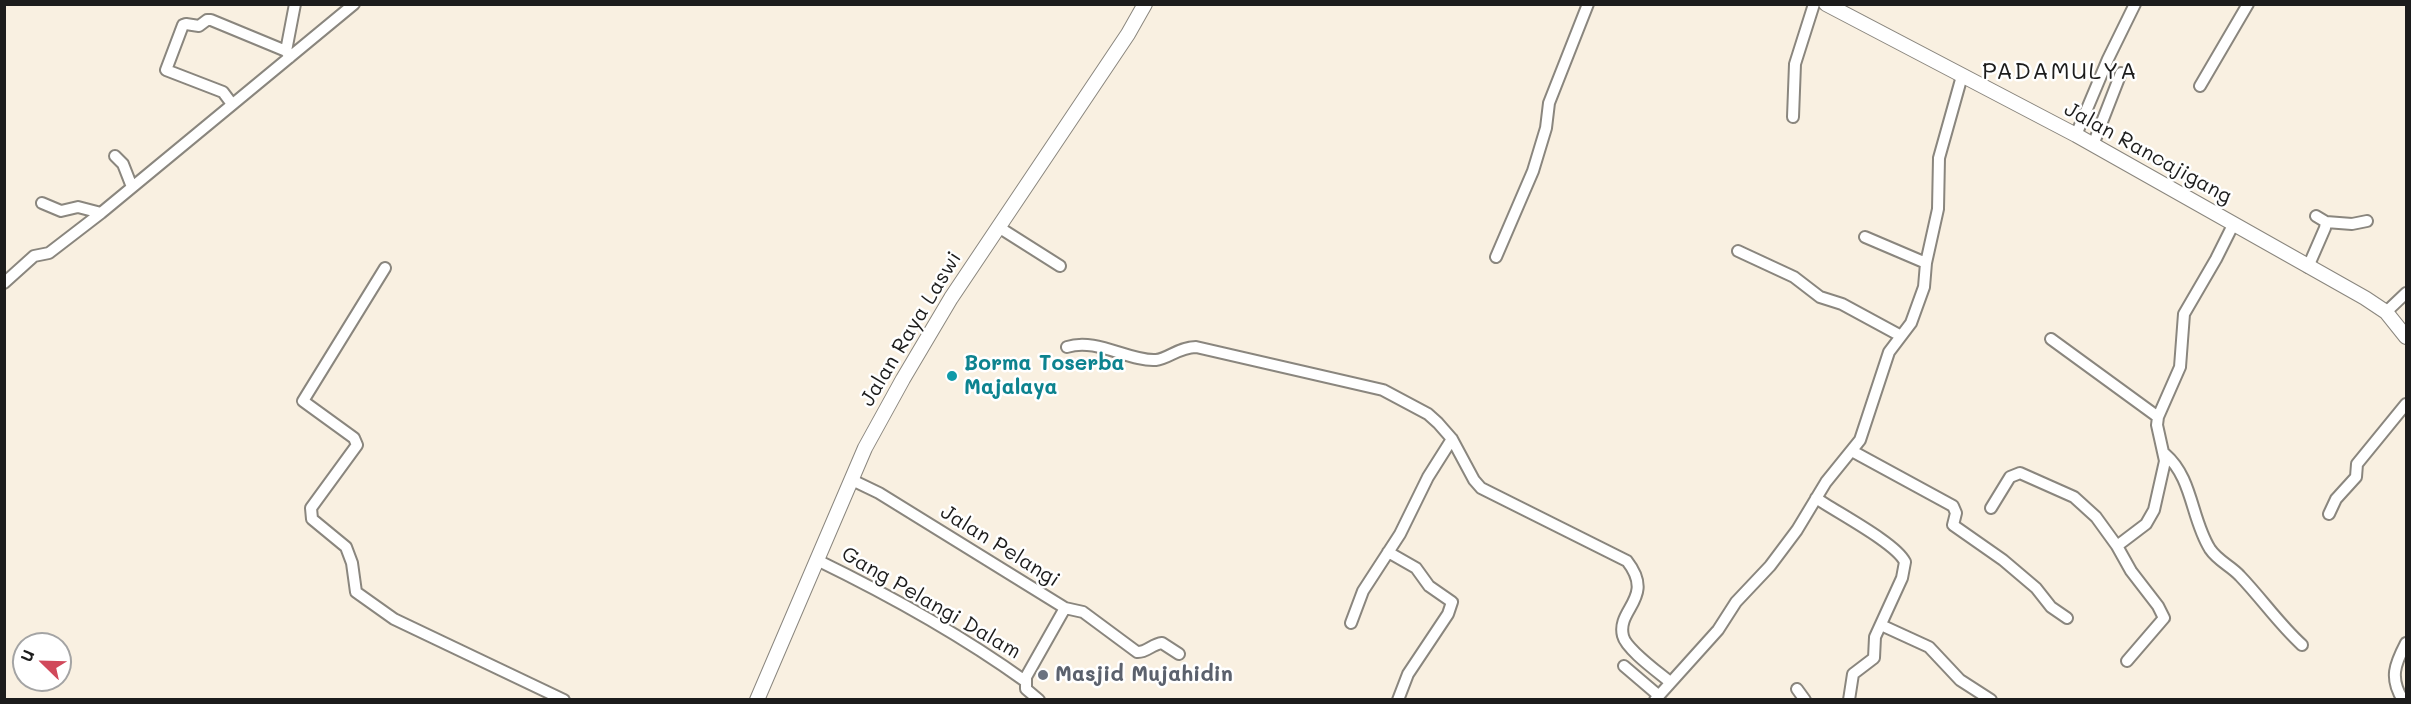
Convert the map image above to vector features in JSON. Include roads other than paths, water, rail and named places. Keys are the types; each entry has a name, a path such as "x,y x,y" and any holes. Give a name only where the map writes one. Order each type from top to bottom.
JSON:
{"main road":[{"name":"Jalan Raya Laswi","path":"757,699 865,448 928,334 1128,34 1144,4"},
{"name":"Jalan Rancajigang","path":"1826,4 2076,135 2308,267 2386,312 2406,337"}],"street":[{"path":"289,54 295,4"},
{"path":"4,283 34,256 49,253 102,213 289,54 354,4"},
{"path":"1497,257 1533,171 1546,128 1549,103 1588,4"},
{"path":"1792,117 1795,64 1814,4"},
{"path":"2076,135 2108,59 2135,4"},
{"path":"2200,86 2248,4"},
{"path":"232,104 223,92 166,70 183,26 186,24 200,26 207,20 212,20 289,54"},
{"path":"2093,145 2121,73"},
{"path":"1624,666 1656,697 1718,630 1737,602 1770,566 1797,530 1816,498 1860,440 1889,352 1911,323 1924,287 1926,263 1938,210 1939,158 1962,76"},
{"path":"115,156 123,164 132,187"},
{"path":"42,203 61,211 78,207 102,213"},
{"path":"2316,216 2326,222 2352,224 2367,221"},
{"path":"2308,267 2326,222"},
{"path":"2117,546 2151,518 2163,473 2165,454 2157,425 2158,417 2180,367 2184,314 2233,225"},
{"path":"1000,228 1060,266"},
{"path":"1865,237 1926,263"},
{"path":"1738,251 1794,277 1820,297 1842,304 1901,336"},
{"path":"385,268 303,401 354,438 357,445 311,508 312,519 346,547 352,563 356,592 378,609 394,619 564,699"},
{"path":"2386,312 2406,293"},
{"path":"2051,339 2158,417"},
{"path":"1067,347 1087,345 1154,360 1182,349 1196,347 1383,390 1428,414 1452,439 1480,488 1627,561 1634,570 1638,585 1623,636 1628,645 1670,682"},
{"path":"2329,514 2336,499 2356,477 2357,464 2406,404"},
{"path":"1351,623 1360,597 1405,525 1434,467 1452,439"},
{"path":"1852,451 1953,506 1956,513 1953,525 2003,560 2036,588 2051,607 2067,618"},
{"path":"2165,454 2177,466 2201,531 2215,556 2238,574 2279,623 2302,645"},
{"path":"1991,508 2010,477 2023,473 2074,497 2096,517 2164,618 2127,661"},
{"name":"Jalan Pelangi","path":"852,480 879,493 1065,608 1025,681"},
{"path":"1816,498 1874,535 1904,558 1905,570 1874,642 1874,658 1853,674 1849,699"},
{"path":"1388,552 1416,568 1429,586 1452,602 1448,614 1408,674 1398,699"},
{"name":"Gang Pelangi Dalam","path":"817,560 852,577 988,654 1025,681"},
{"path":"1065,608 1083,612 1137,652 1162,643 1179,654"},
{"path":"1881,625 1929,647 1960,680 1991,699"},
{"path":"2403,699 2394,682 2406,643"},
{"path":"1025,681 1026,689 1039,699"},
{"path":"1797,689 1805,699"}],"place":[{"name":"Borma Toserba Majalaya","path":"952,376"},
{"name":"Masjid Mujahidin","path":"1043,675"}],"district":[{"name":"PADAMULYA","path":"2060,72"}]}
